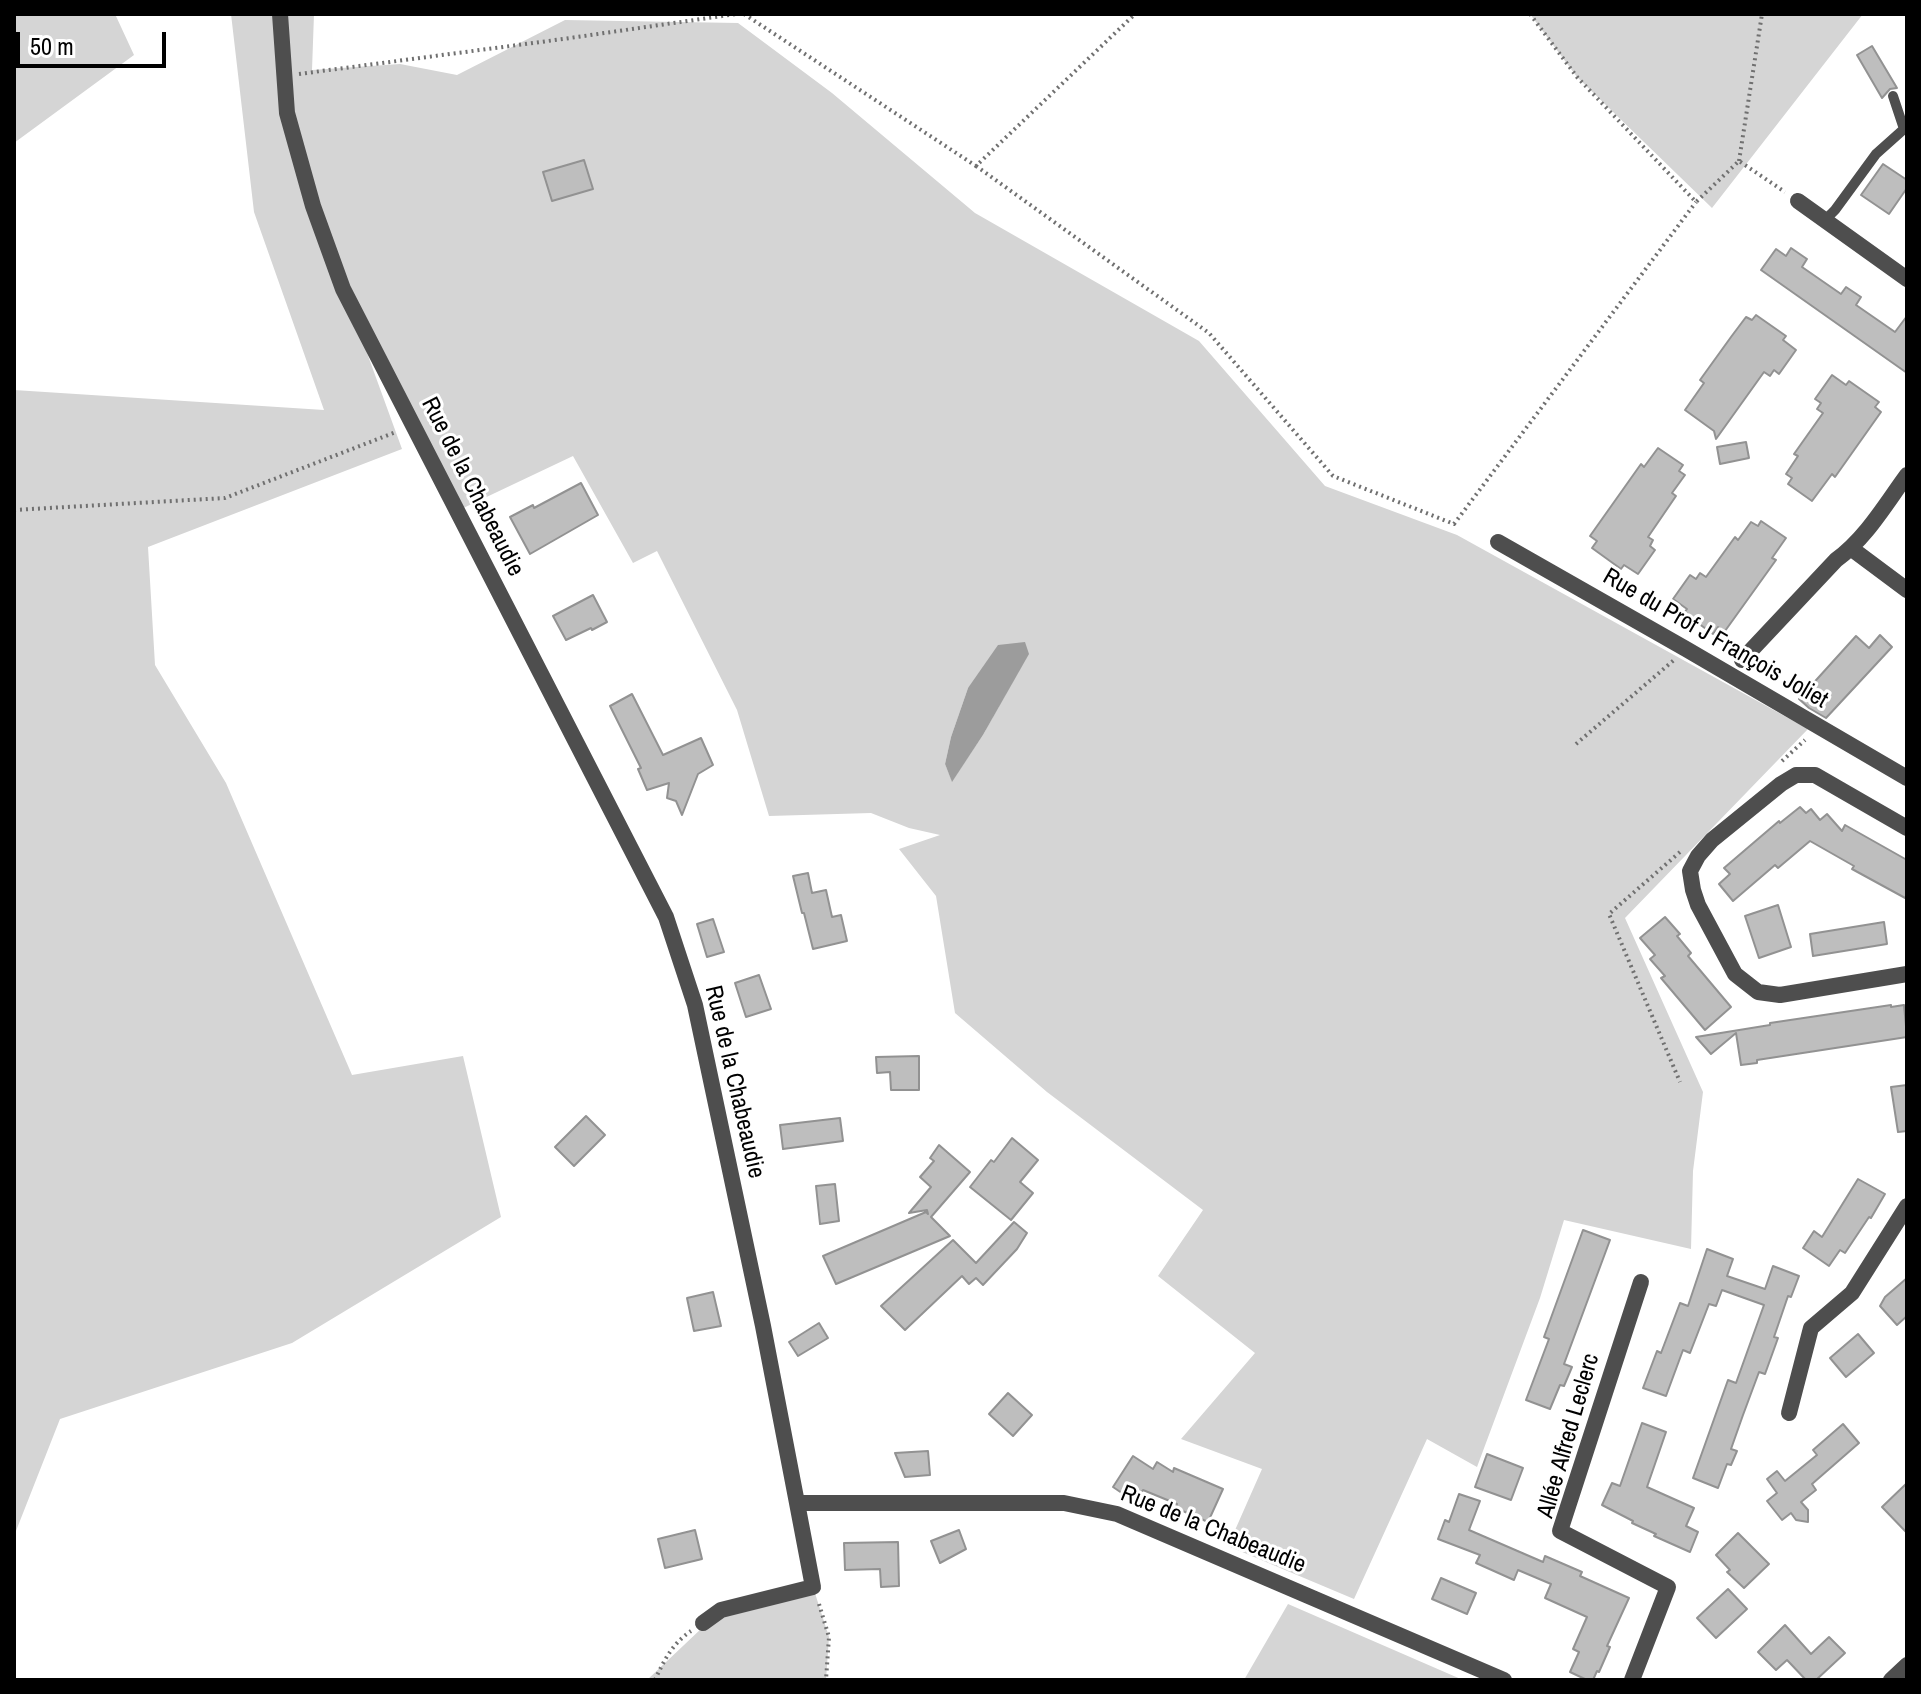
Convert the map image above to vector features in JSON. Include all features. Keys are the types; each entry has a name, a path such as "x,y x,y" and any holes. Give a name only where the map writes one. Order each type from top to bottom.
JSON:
{"street":[{"name":"Rue de la Chabeaudie","path":"280,14 287,113 313,206 343,289 666,917 695,1005 797,1503 1064,1503 1117,1514 1504,1680"},
{"path":"1798,201 1907,279"},
{"path":"1742,660 1836,560 1852,549 1907,475"},
{"name":"Rue du Prof J François Joliet","path":"1498,542 1907,778"},
{"path":"1852,549 1907,590"},
{"path":"1907,828 1815,775 1796,775 1712,840 1690,871 1698,905 1735,974 1758,992 1780,995 1907,974"},
{"path":"1789,1413 1811,1328 1852,1293 1907,1206"},
{"name":"Allée Alfred Leclerc","path":"1632,1680 1668,1587 1560,1531 1641,1282"},
{"path":"703,1623 721,1610 813,1587 797,1503"},
{"path":"1891,1680 1907,1665"}],"lane":[{"path":"1825,220 1876,154 1904,129 1893,96"}],"path":[{"path":"284,76 736,14"},
{"path":"744,14 976,166 1209,333 1333,476 1454,524 1696,202 1739,161 1762,14"},
{"path":"976,166 1135,14"},
{"path":"1530,14 1577,77 1696,202"},
{"path":"1739,161 1798,201"},
{"path":"14,510 225,498 413,425"},
{"path":"1576,744 1686,649"},
{"path":"813,1587 829,1637 826,1680"},
{"path":"655,1680 677,1640 703,1623"}],"shaded area":[{"path":"14,14 115,14 134,55 14,143"},
{"path":"231,14 314,14 312,70 400,64 457,75 565,20 738,23 832,93 975,213 1199,341 1325,486 1457,535 1808,729 1625,918 1703,1092 1693,1171 1691,1249 1564,1220 1540,1298 1477,1467 1427,1439 1354,1599 1228,1546 1262,1469 1181,1439 1255,1353 1158,1276 1203,1210 1047,1092 955,1013 936,896 899,849 940,835 909,828 871,813 769,816 737,710 657,551 633,563 573,456 457,511 347,298 402,449 148,547 155,665 226,783 352,1075 463,1056 501,1217 292,1343 60,1419 14,1536 14,390 324,410 254,212","holes":["1028,654 983,735 952,781 945,764 968,688"]},
{"path":"1530,14 1863,14 1712,208 1577,77"},
{"path":"1025,642 1029,654 952,782 945,764 968,688 998,645"},
{"path":"813,1587 829,1637 826,1680 647,1680 721,1610"},
{"path":"1288,1604 1463,1680 1244,1680"}],"building":[{"path":"1872,46 1897,88 1890,89 1882,98 1857,55"},
{"path":"584,160 593,189 552,201 543,172"},
{"path":"1883,164 1907,180 1907,188 1889,214 1861,195"},
{"path":"1791,248 1807,259 1802,267 1841,294 1846,287 1861,297 1856,305 1895,332 1907,316 1907,373 1761,270 1776,249 1786,256"},
{"path":"1756,315 1786,336 1783,340 1796,350 1779,374 1774,370 1770,376 1764,372 1716,439 1714,431 1685,410 1704,383 1700,380 1731,337 1746,317 1752,320"},
{"path":"1832,375 1846,385 1849,381 1879,402 1875,407 1881,412 1835,477 1832,474 1812,501 1788,484 1792,478 1786,474 1798,456 1794,454 1823,413 1817,409 1821,403 1815,399"},
{"path":"1746,442 1749,458 1720,464 1717,447"},
{"path":"1658,448 1683,465 1679,471 1685,475 1672,493 1676,496 1648,537 1653,540 1650,546 1655,550 1638,574 1624,565 1621,569 1592,548 1597,541 1590,536 1641,464 1644,467"},
{"path":"581,483 598,515 530,554 510,517"},
{"path":"1761,521 1786,538 1772,558 1776,560 1725,631 1718,627 1713,634 1684,613 1687,609 1673,599 1690,575 1696,579 1700,573 1706,577 1735,537 1738,540 1751,522 1758,526"},
{"path":"593,595 607,622 566,640 553,616"},
{"path":"1880,635 1892,647 1826,718 1799,699 1856,636 1869,648"},
{"path":"632,694 663,755 701,738 713,765 698,774 682,815 676,801 667,798 669,783 647,790 638,769 641,768 610,706"},
{"path":"1800,807 1806,813 1811,809 1820,820 1827,814 1842,831 1845,825 1907,860 1907,899 1852,869 1854,866 1810,841 1778,868 1775,865 1733,901 1719,884 1730,874 1724,868"},
{"path":"808,873 812,893 826,890 832,917 841,915 847,941 813,949 793,876"},
{"path":"1778,905 1791,947 1759,958 1745,916"},
{"path":"1665,917 1680,934 1677,936 1691,953 1688,956 1731,1007 1705,1030 1661,978 1665,976 1650,959 1655,955 1640,938"},
{"path":"713,919 724,952 707,957 697,924"},
{"path":"1884,922 1887,944 1813,956 1810,934"},
{"path":"759,975 771,1009 746,1017 735,983"},
{"path":"1904,1005 1907,1037 1741,1065 1736,1033 1711,1054 1696,1037 1770,1023"},
{"path":"919,1056 919,1090 891,1090 890,1072 877,1073 876,1057"},
{"path":"1907,1085 1907,1131 1898,1132 1891,1087"},
{"path":"586,1116 605,1135 574,1166 555,1147"},
{"path":"840,1118 843,1141 783,1149 780,1125"},
{"path":"1012,1138 1038,1160 1020,1182 1033,1193 1011,1220 970,1187"},
{"path":"939,1145 970,1172 931,1217 950,1236 836,1284 823,1256 926,1212 928,1214 927,1210 909,1213 931,1187 920,1177 934,1161 930,1158"},
{"path":"1858,1179 1885,1194 1845,1253 1840,1250 1829,1266 1803,1248 1814,1231 1822,1237"},
{"path":"835,1184 839,1221 820,1224 816,1186"},
{"path":"1014,1222 1027,1233 1017,1249 983,1285 976,1278 969,1284 962,1276 905,1330 881,1306 953,1240 976,1263"},
{"path":"1583,1230 1610,1240 1564,1364 1572,1367 1550,1409 1526,1400 1549,1339 1544,1337"},
{"path":"1707,1249 1733,1259 1727,1276 1765,1289 1773,1266 1799,1276 1791,1297 1788,1296 1765,1374 1759,1372 1743,1415 1731,1449 1737,1451 1731,1465 1727,1464 1718,1488 1693,1478 1728,1380 1736,1383 1764,1305 1722,1290 1716,1306 1709,1304 1690,1353 1683,1350 1666,1396 1643,1388 1657,1351 1661,1353 1680,1303 1688,1306"},
{"path":"1907,1278 1907,1316 1897,1325 1880,1306 1885,1297"},
{"path":"713,1292 721,1326 694,1331 687,1298"},
{"path":"819,1323 828,1338 798,1356 789,1342"},
{"path":"1858,1334 1874,1353 1846,1377 1830,1358"},
{"path":"1008,1393 1032,1415 1013,1436 989,1414"},
{"path":"1642,1423 1666,1432 1647,1487 1694,1508 1686,1526 1698,1532 1690,1552 1654,1536 1656,1534 1602,1505 1612,1483 1620,1486"},
{"path":"1843,1424 1859,1443 1812,1484 1816,1490 1801,1502 1808,1510 1808,1522 1796,1520 1791,1513 1782,1520 1767,1501 1777,1493 1767,1479 1777,1471 1785,1481 1817,1455 1813,1450"},
{"path":"928,1451 930,1475 905,1477 895,1453"},
{"path":"1487,1454 1523,1468 1511,1500 1475,1487"},
{"path":"1133,1456 1153,1469 1157,1462 1173,1472 1174,1468 1223,1489 1208,1522 1176,1508 1177,1504 1143,1490 1135,1502 1113,1487"},
{"path":"1907,1483 1907,1533 1882,1507"},
{"path":"1459,1494 1480,1501 1469,1530 1543,1562 1545,1556 1629,1598 1593,1680 1570,1672 1579,1652 1573,1649 1587,1617 1545,1598 1551,1584 1518,1570 1514,1580 1476,1563 1480,1555 1438,1539 1445,1520 1449,1522"},
{"path":"695,1530 702,1559 665,1568 658,1539"},
{"path":"959,1530 966,1549 940,1563 931,1541"},
{"path":"1738,1533 1769,1564 1744,1588 1727,1572 1730,1570 1716,1555"},
{"path":"898,1542 899,1586 881,1587 880,1569 845,1570 844,1543"},
{"path":"1441,1578 1476,1593 1467,1614 1432,1599"},
{"path":"1728,1589 1747,1609 1716,1638 1697,1618"},
{"path":"1785,1625 1811,1654 1829,1637 1845,1653 1816,1680 1806,1680 1787,1660 1776,1670 1758,1652"}]}
